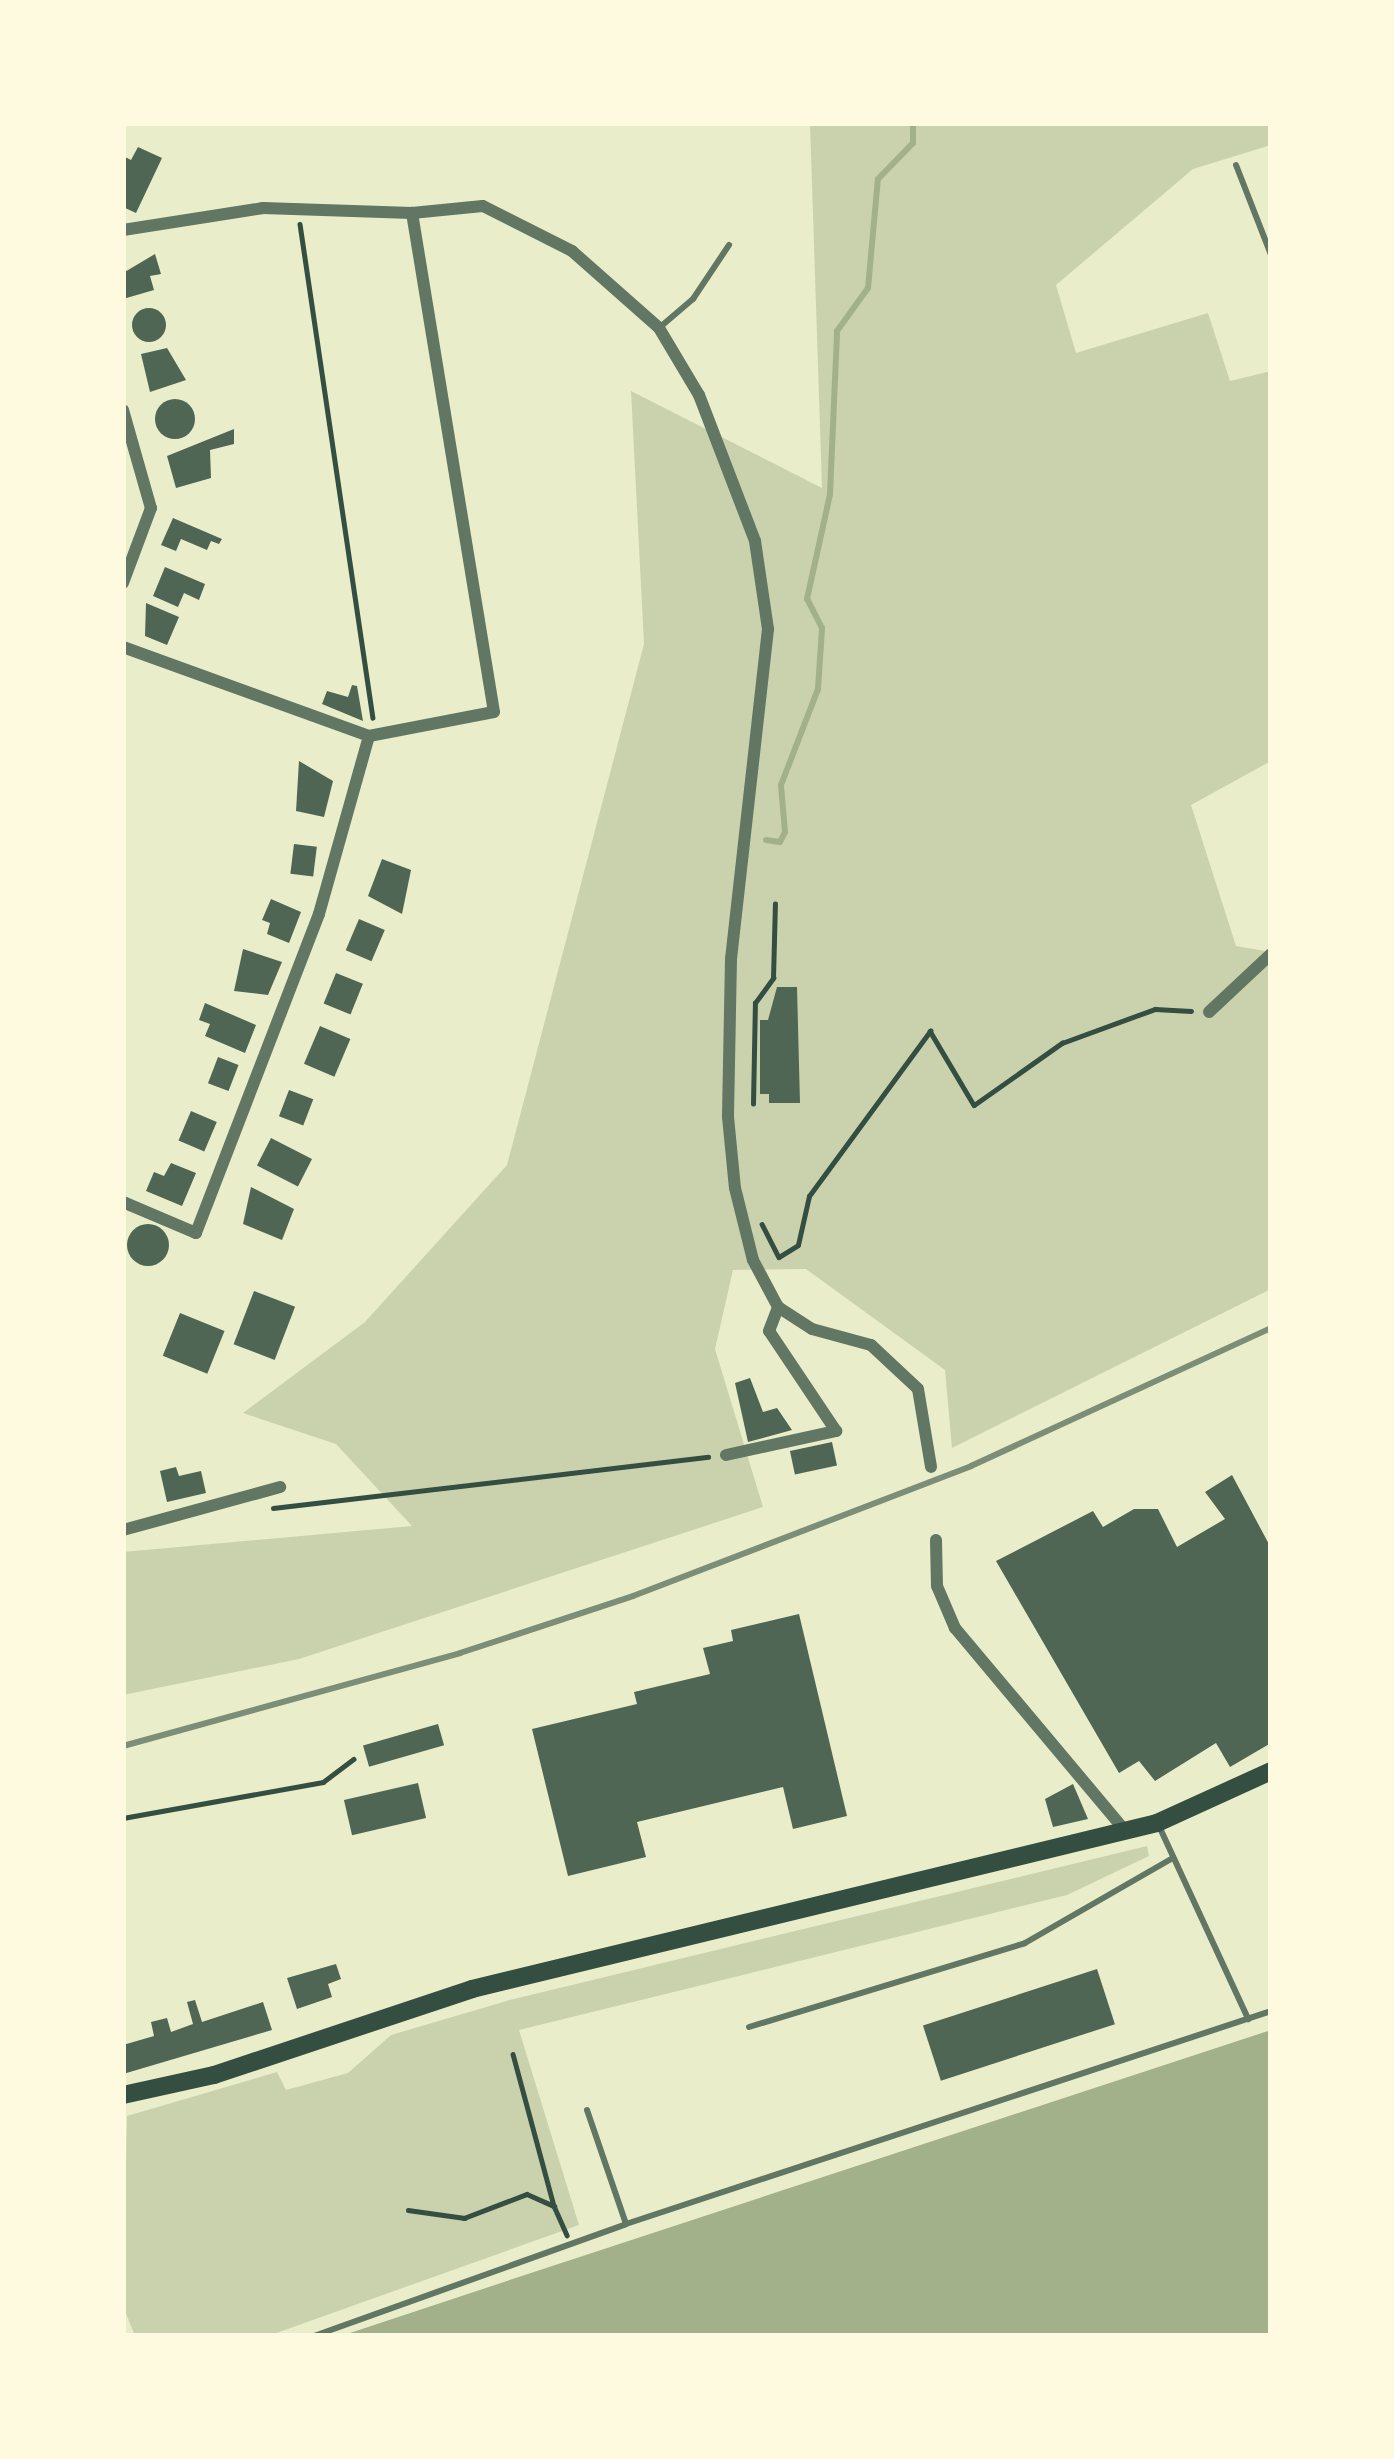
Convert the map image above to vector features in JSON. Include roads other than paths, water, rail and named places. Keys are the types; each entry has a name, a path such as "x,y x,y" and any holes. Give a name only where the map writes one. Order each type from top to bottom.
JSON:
{"main road":[{"path":"123,2095 214,2075 472,1989 1126,1832 1157,1823 1271,1771"}],"street":[{"path":"123,230 297,207 412,213 483,206 540,232 659,328 699,395 755,542 768,629 731,958 728,1117 753,1259 778,1307 812,1329 871,1345 918,1389 931,1467"},
{"path":"123,647 369,736 494,712 412,213"},
{"path":"123,410 151,508 123,583"},
{"path":"123,1202 196,1233 319,914 369,736"},
{"path":"1209,1012 1271,955"},
{"path":"726,1456 836,1431 770,1331 778,1307"},
{"path":"123,1530 280,1487"},
{"path":"936,1540 937,1586 955,1628 984,1671 1111,1804 1126,1832"}],"lane":[{"path":"1236,165 1271,255"},
{"path":"659,328 692,299 729,245"},
{"path":"1157,1823 1248,2019"},
{"path":"749,2027 1025,1943 1089,1900 1173,1858"},
{"path":"314,2336 626,2224 1271,2011"},
{"path":"587,2110 626,2224"}],"waterway":[{"path":"766,840 780,842 785,832 781,785 818,689 822,628 807,599 830,494 837,331 868,288 878,179 913,143 913,123"}],"railway":[{"path":"123,1746 460,1653 633,1596 971,1466 1271,1328"}]}
